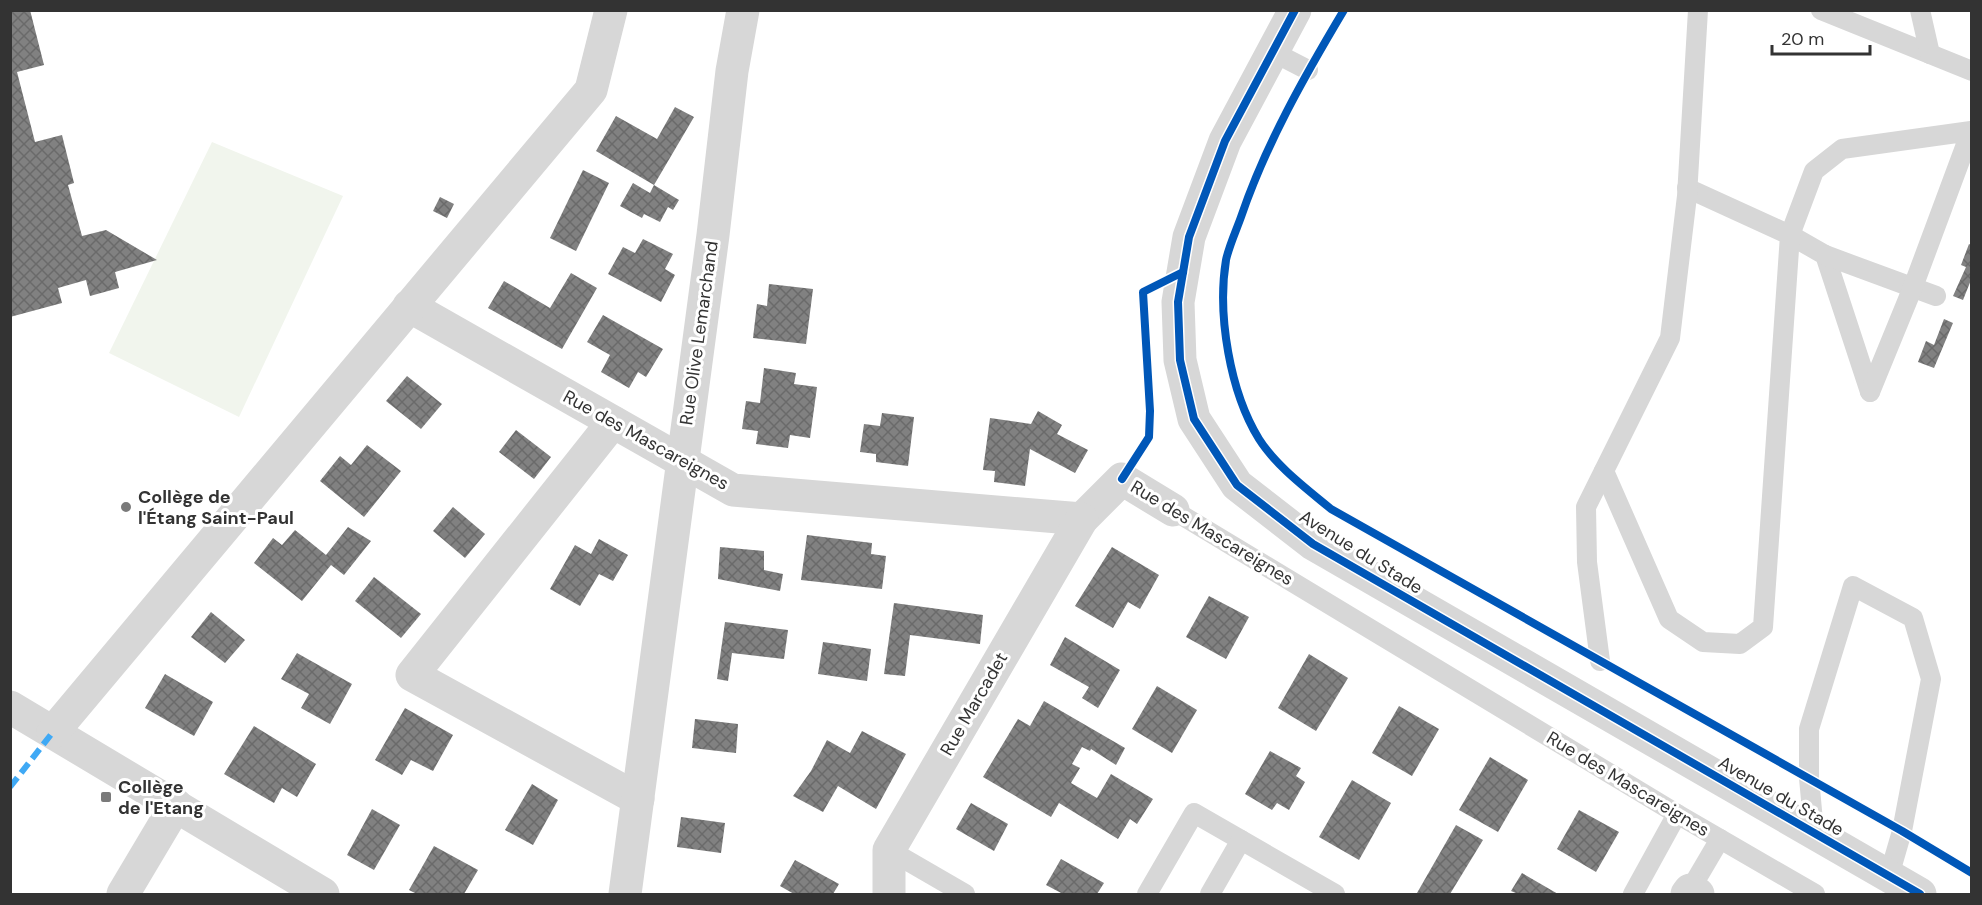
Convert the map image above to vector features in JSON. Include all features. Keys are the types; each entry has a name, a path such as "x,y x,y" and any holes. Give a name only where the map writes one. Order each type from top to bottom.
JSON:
{"street":[{"path":"53,732 591,90 611,10"},
{"name":"Rue Olive Lemarchand","path":"625,894 713,235 732,71 743,10"},
{"name":"Avenue du Stade","path":"1295,10 1225,141 1189,237 1178,302 1180,360 1194,419 1237,485 1313,544 1920,894"},
{"name":"Rue des Mascareignes","path":"410,306 733,490 1082,519 1122,479 1173,510"},
{"path":"613,422 412,675 638,799"},
{"name":"Rue Marcadet","path":"889,850 1082,519"},
{"path":"10,707 323,894"},
{"path":"123,894 176,805"},
{"path":"889,850 889,894"}],"lane":[{"path":"1600,661 1587,562 1586,507 1670,338 1686,188 1698,10"},
{"path":"1821,10 1971,71"},
{"path":"1920,10 1930,54"},
{"path":"1273,52 1308,70"},
{"path":"1604,471 1669,619 1703,642 1740,644 1763,627 1790,235 1814,171 1842,149 1971,130 1913,287 1870,392 1825,255"},
{"path":"1686,188 1790,235 1825,255 1936,296"},
{"name":"Rue des Mascareignes","path":"1173,510 1677,814 1815,894"},
{"path":"1814,832 1809,778 1809,729 1853,586 1913,618 1931,679 1902,831 1889,876"},
{"path":"1147,894 1194,813 1335,894"},
{"path":"1633,894 1677,814"},
{"path":"1692,893 1720,839"},
{"path":"1210,894 1241,840"},
{"path":"889,850 965,894"}],"shaded area":[{"path":"212,142 343,196 239,417 109,353"}],"building":[{"path":"10,10 30,10 44,65 17,72 35,142 62,135 74,183 68,185 82,236 106,230 157,260 115,272 119,288 90,296 86,280 58,288 62,303 10,317"},
{"path":"675,107 694,117 654,185 596,151 616,116 657,139"},
{"path":"583,170 609,183 576,251 550,238"},
{"path":"633,183 650,193 654,185 679,200 673,210 668,207 660,222 644,214 642,218 620,206"},
{"path":"440,197 454,204 447,218 433,211"},
{"path":"643,239 673,254 665,269 675,275 661,302 608,274 623,247 635,253"},
{"path":"1969,244 1971,245 1971,280 1963,300 1953,296 1966,267 1961,265"},
{"path":"571,273 597,288 562,349 488,308 504,281 550,308"},
{"path":"769,284 813,289 806,344 753,338 757,304 767,306"},
{"path":"603,315 663,349 646,377 638,372 629,388 601,372 610,355 587,342"},
{"path":"1944,319 1953,323 1934,368 1918,362 1926,341 1934,345"},
{"path":"764,368 796,373 794,384 817,387 810,438 790,435 788,448 756,444 758,431 742,429 746,401 760,403"},
{"path":"407,376 442,404 421,429 386,401"},
{"path":"1038,411 1062,425 1057,434 1088,450 1075,473 1030,449 1025,486 994,482 995,471 983,470 990,418 1031,424"},
{"path":"882,413 914,417 908,466 876,462 876,454 860,452 864,424 880,426"},
{"path":"516,430 551,457 534,479 499,452"},
{"path":"367,445 401,471 364,517 320,481 340,456 351,465"},
{"path":"453,507 485,534 465,558 433,531"},
{"path":"348,527 371,541 344,575 331,565 302,601 254,563 273,538 282,545 295,530 326,555"},
{"path":"807,535 872,543 871,554 886,556 882,589 801,580"},
{"path":"599,539 628,555 613,581 599,574 580,606 550,589 575,545 591,554"},
{"path":"720,547 764,551 764,570 783,574 780,591 718,579"},
{"path":"1112,547 1159,575 1140,609 1128,602 1113,628 1075,606"},
{"path":"374,577 421,614 401,638 355,601"},
{"path":"1209,596 1249,617 1226,659 1186,637"},
{"path":"894,603 983,615 980,644 910,635 905,676 884,674"},
{"path":"211,612 245,640 225,663 191,637"},
{"path":"725,622 788,630 784,659 732,653 728,681 717,679"},
{"path":"1065,637 1120,670 1098,708 1082,698 1089,687 1050,665"},
{"path":"823,642 871,649 867,681 818,674"},
{"path":"297,653 352,684 330,724 301,708 309,694 281,679"},
{"path":"1309,654 1348,678 1316,731 1278,708"},
{"path":"165,674 213,702 194,736 145,708"},
{"path":"1157,686 1197,710 1172,753 1132,729"},
{"path":"1044,701 1125,748 1116,765 1091,749 1090,751 1082,747 1072,764 1080,768 1071,783 1097,798 1111,774 1153,799 1137,824 1130,819 1118,839 1059,803 1051,817 983,777 1018,719 1030,726"},
{"path":"1399,706 1439,729 1412,776 1372,753"},
{"path":"405,708 453,735 433,771 411,760 402,775 375,760"},
{"path":"695,719 738,724 736,753 692,748"},
{"path":"254,726 316,764 297,797 282,788 274,803 224,774"},
{"path":"862,731 906,754 876,809 838,786 823,812 793,796 811,771 827,740 850,753"},
{"path":"1270,751 1301,768 1296,776 1305,782 1289,810 1277,803 1272,810 1245,794"},
{"path":"1490,757 1528,780 1498,832 1459,810"},
{"path":"1352,780 1391,803 1359,860 1319,837"},
{"path":"532,784 558,800 533,845 505,830"},
{"path":"971,803 1008,824 994,851 956,829"},
{"path":"372,809 400,825 374,870 347,855"},
{"path":"1579,810 1619,832 1596,872 1557,849"},
{"path":"681,817 725,823 721,853 677,847"},
{"path":"1456,825 1483,840 1450,894 1417,893"},
{"path":"434,846 478,870 464,894 417,894 409,890"},
{"path":"1061,859 1104,883 1097,894 1063,894 1046,885"},
{"path":"795,860 839,884 833,894 794,894 780,886"},
{"path":"1522,873 1558,894 1518,894 1511,891"}],"marked path":[{"path":"10,787 53,732"}],"cycle path":[{"path":"1295,10 1225,141 1189,237 1178,302 1180,360 1194,419 1237,485 1313,544 1920,894"},
{"path":"1344,10 1300,86 1274,137 1251,190 1226,260 1223,305 1228,353 1240,399 1266,449 1292,477 1331,509 1902,831 1972,873"},
{"path":"1122,479 1149,437 1150,411 1143,292 1183,272"}],"place":[{"name":"Collège de l'Étang Saint-Paul","path":"126,507"},
{"name":"Collège de l'Etang","path":"106,797"}]}
